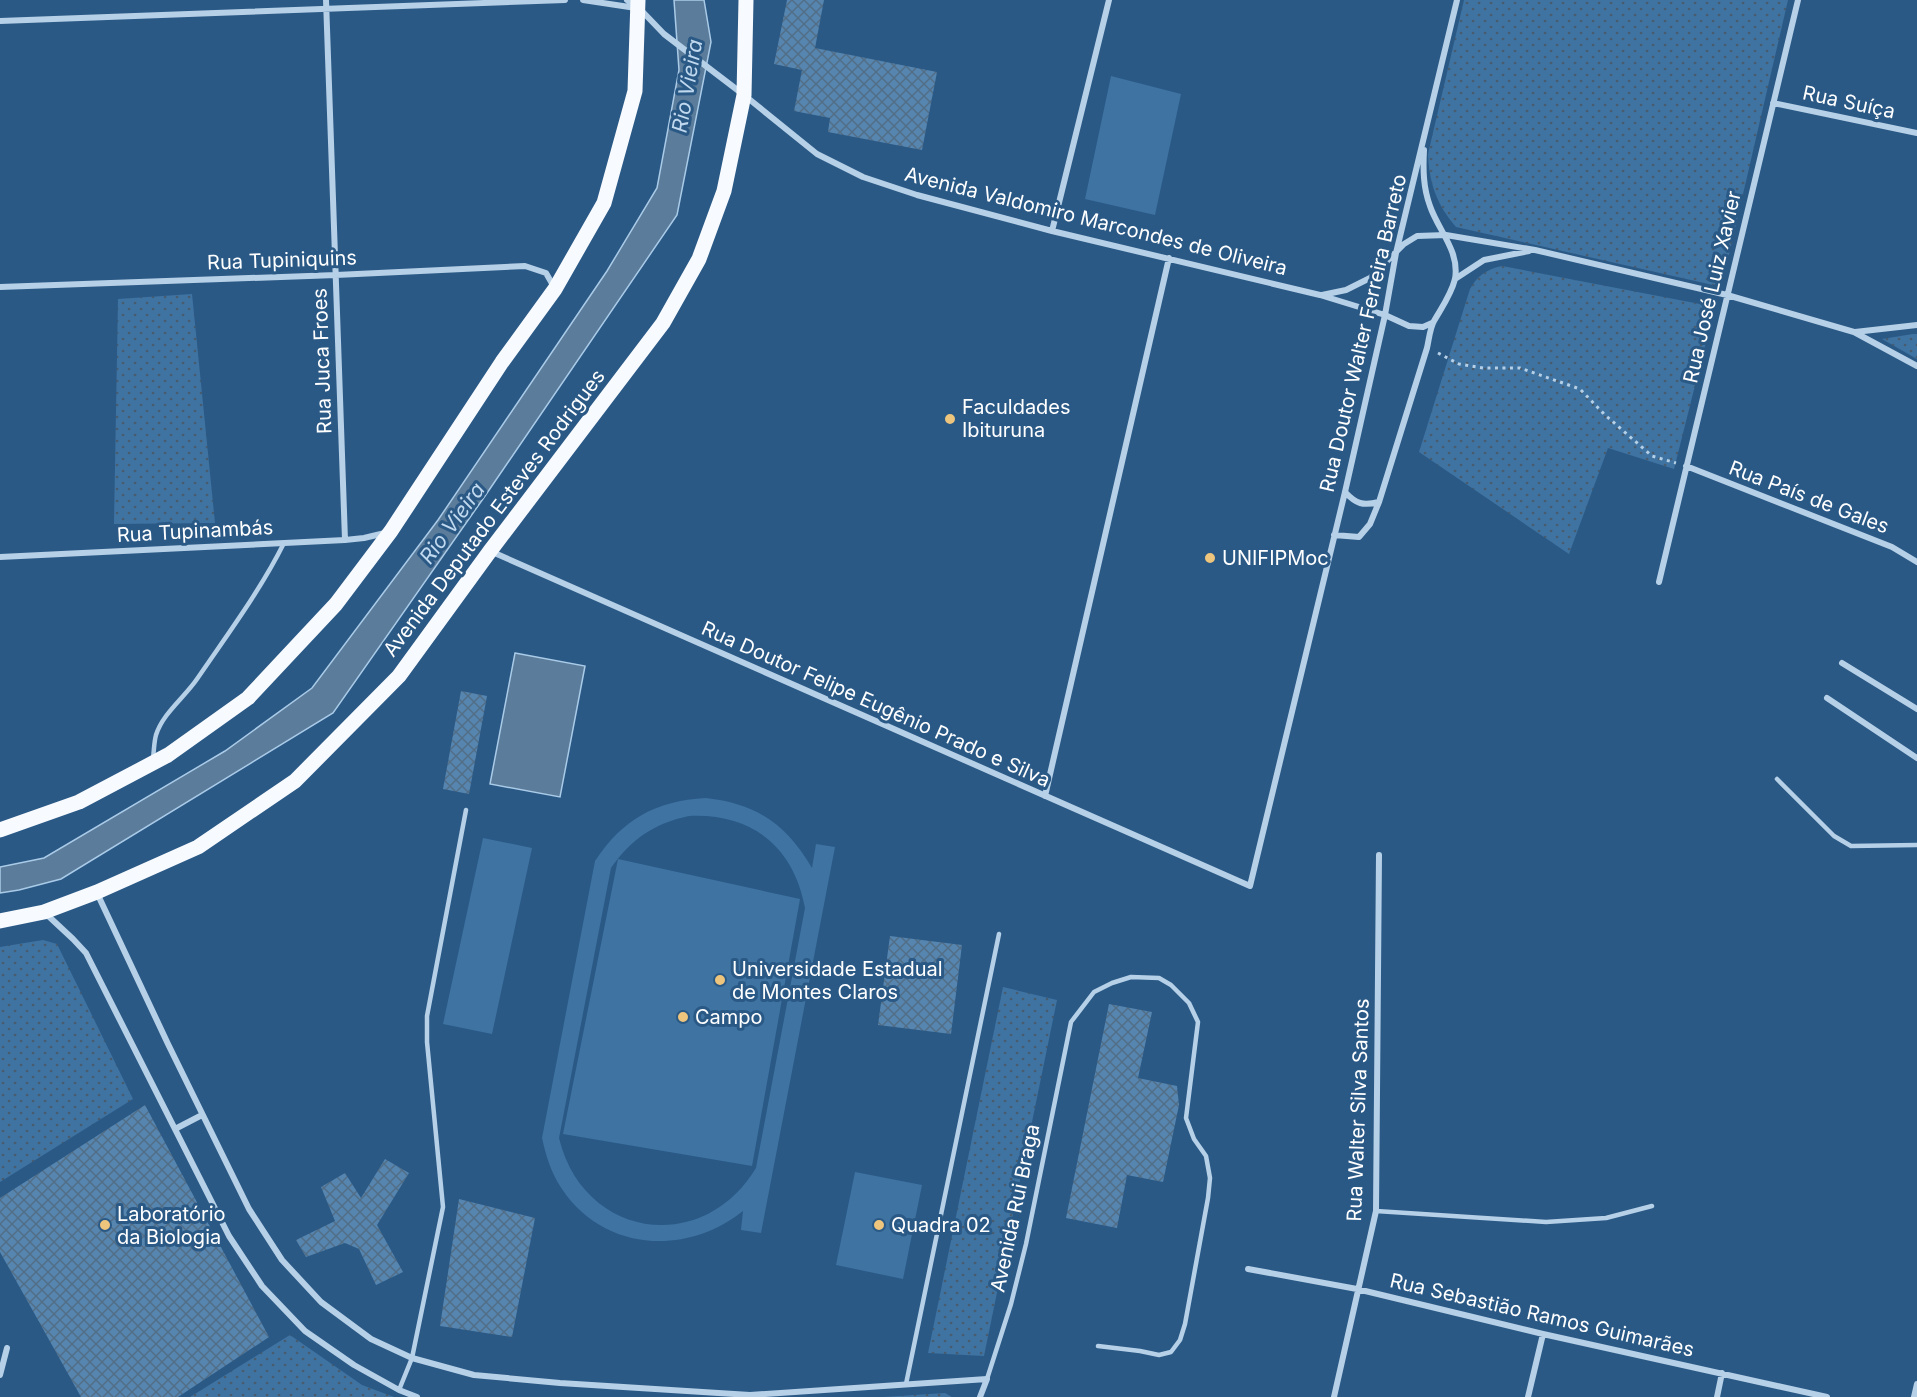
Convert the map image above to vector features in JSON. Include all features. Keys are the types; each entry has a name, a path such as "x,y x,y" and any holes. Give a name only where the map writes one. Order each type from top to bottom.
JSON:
{"main road":[{"name":"Avenida Deputado Esteves Rodrigues","path":"0,921 44,912 97,892 198,847 295,781 399,676 490,551 663,323 699,259 724,191 744,95 746,0"},
{"path":"0,830 79,802 168,755 248,698 336,604 392,531 502,362 555,289 604,203 635,91 635,3"}],"street":[{"name":"Rua Juca Froes","path":"326,0 345,540"},
{"path":"0,21 565,0"},
{"path":"583,0 635,3"},
{"path":"1052,231 1109,0"},
{"name":"Rua Doutor Walter Ferreira Barreto","path":"1250,886 1345,492 1385,315 1396,253 1457,0"},
{"name":"Rua José Luiz Xavier","path":"1659,582 1798,0"},
{"name":"Avenida Valdomiro Marcondes de Oliveira","path":"635,3 664,34 817,154 863,177 917,195 1052,231 1320,295 1385,315"},
{"name":"Rua Suíça","path":"1773,103 1917,133"},
{"name":"Rua Doutor Walter Ferreira Barreto","path":"1334,535 1359,537 1370,524 1427,348 1432,323 1444,306 1455,279 1453,253 1430,207 1423,180 1424,138"},
{"name":"Avenida Valdomiro Marcondes de Oliveira","path":"1320,295 1346,290 1370,278 1404,243 1417,236 1446,235 1535,250 1727,295 1854,332 1917,366"},
{"name":"Avenida Valdomiro Marcondes de Oliveira","path":"1455,279 1484,260 1535,250"},
{"path":"1045,796 1169,258"},
{"name":"Rua Tupiniquins","path":"0,287 525,266 546,273 555,289"},
{"path":"1385,315 1409,326 1423,327 1432,323"},
{"path":"1854,332 1917,325"},
{"name":"Rua País de Gales","path":"1686,466 1892,547 1917,562"},
{"path":"1345,492 1354,502 1362,505 1379,502"},
{"name":"Rua Tupinambás","path":"0,557 345,540 392,531"},
{"name":"Rua Doutor Felipe Eugênio Prado e Silva","path":"490,551 1250,886"},
{"path":"1842,663 1917,709"},
{"path":"1827,698 1917,758"},
{"name":"Rua Walter Silva Santos","path":"1334,1397 1376,1211 1379,855"},
{"path":"97,892 249,1209 282,1260 321,1302 371,1339 412,1358 474,1375 749,1396 987,1379"},
{"path":"44,912 86,953 229,1236 262,1286 305,1331 354,1365 399,1390 417,1397"},
{"path":"175,1129 202,1114"},
{"name":"Rua Sebastião Ramos Guimarães","path":"1248,1269 1357,1289 1543,1334 1827,1397"},
{"path":"1528,1397 1543,1334"},
{"path":"0,1375 7,1348"},
{"path":"1717,1397 1722,1374"},
{"name":"Avenida Rui Braga","path":"980,1397 987,1379"},
{"path":"1914,1397 1917,1384"}],"lane":[{"path":"152,764 156,734 168,714 192,687 234,626 275,562 284,543"},
{"path":"1777,779 1834,836 1851,846 1917,845"},
{"path":"399,1390 412,1358 443,1207 427,1042 427,1017 466,810"},
{"path":"906,1384 999,934"},
{"name":"Avenida Rui Braga","path":"987,1379 1011,1304 1026,1244 1071,1022 1094,992 1112,982 1131,977 1159,978 1171,985 1189,1003 1198,1022 1186,1118 1194,1139 1206,1156 1210,1178 1180,1340 1171,1353 1159,1355 1098,1346"},
{"path":"1376,1211 1546,1222 1606,1218 1652,1206"}],"path":[{"path":"1427,348 1459,364 1483,368 1520,368 1580,389 1604,414 1652,456 1686,466"}],"shaded area":[{"path":"1464,0 1788,0 1724,276 1720,283 1713,285 1456,227 1435,193 1428,154"},
{"path":"1111,76 1181,94 1155,215 1085,199"},
{"path":"1502,266 1700,304 1711,316 1674,469 1608,448 1569,554 1419,452 1470,289 1483,274"},
{"path":"192,294 215,523 114,524 118,299"},
{"path":"1913,334 1917,334 1917,359 1882,339"},
{"path":"706,798 740,805 755,811 792,839 812,868 816,844 835,847 761,1233 741,1230 743,1211 721,1226 697,1235 672,1240 647,1241 623,1236 600,1225 580,1210 555,1177 542,1138 595,861 606,846 629,823 656,808","holes":["689,816 712,817 750,828 780,851 791,867 805,908 756,1168 733,1196 706,1215 676,1224 646,1224 618,1215 592,1197 572,1172 559,1138 611,868 627,849 655,828"]},
{"path":"483,838 532,848 492,1034 443,1024"},
{"name":"Campo","path":"618,859 800,899 752,1166 563,1134"},
{"path":"43,940 57,944 133,1099 0,1182 0,947"},
{"path":"1003,987 1057,1000 984,1356 928,1353"},
{"name":"Quadra 02","path":"855,1172 922,1185 903,1279 836,1265"},
{"path":"290,1335 362,1385 394,1397 190,1397"},
{"path":"945,1393 952,1397 883,1397"}],"water":[{"name":"Rio Vieira","path":"674,0 704,0 711,42 677,215 333,713 61,879 0,893 0,867 44,858 225,751 312,688 438,520 607,271 657,188 679,70"},
{"path":"515,653 585,666 560,797 490,784"}],"building":[{"path":"787,0 824,0 815,48 937,72 922,150 828,132 830,118 794,111 802,70 774,64"},
{"path":"461,691 487,696 469,794 443,789"},
{"path":"890,936 962,945 951,1034 878,1025"},
{"path":"1109,1004 1152,1012 1138,1078 1177,1086 1179,1105 1163,1182 1127,1175 1117,1228 1066,1218"},
{"name":"Laboratório da Biologia","path":"145,1105 269,1337 178,1397 81,1397 0,1252 0,1198"},
{"path":"385,1159 409,1173 377,1225 403,1272 376,1285 359,1249 345,1243 306,1257 296,1240 335,1221 321,1187 345,1173 361,1198"},
{"path":"459,1199 535,1218 512,1337 440,1326"}],"place":[{"name":"Faculdades Ibituruna","path":"950,419"},
{"name":"UNIFIPMoc","path":"1210,558"},
{"name":"Universidade Estadual de Montes Claros","path":"720,980"},
{"name":"Campo","path":"683,1017"},
{"name":"Laboratório da Biologia","path":"105,1225"},
{"name":"Quadra 02","path":"879,1225"}]}
